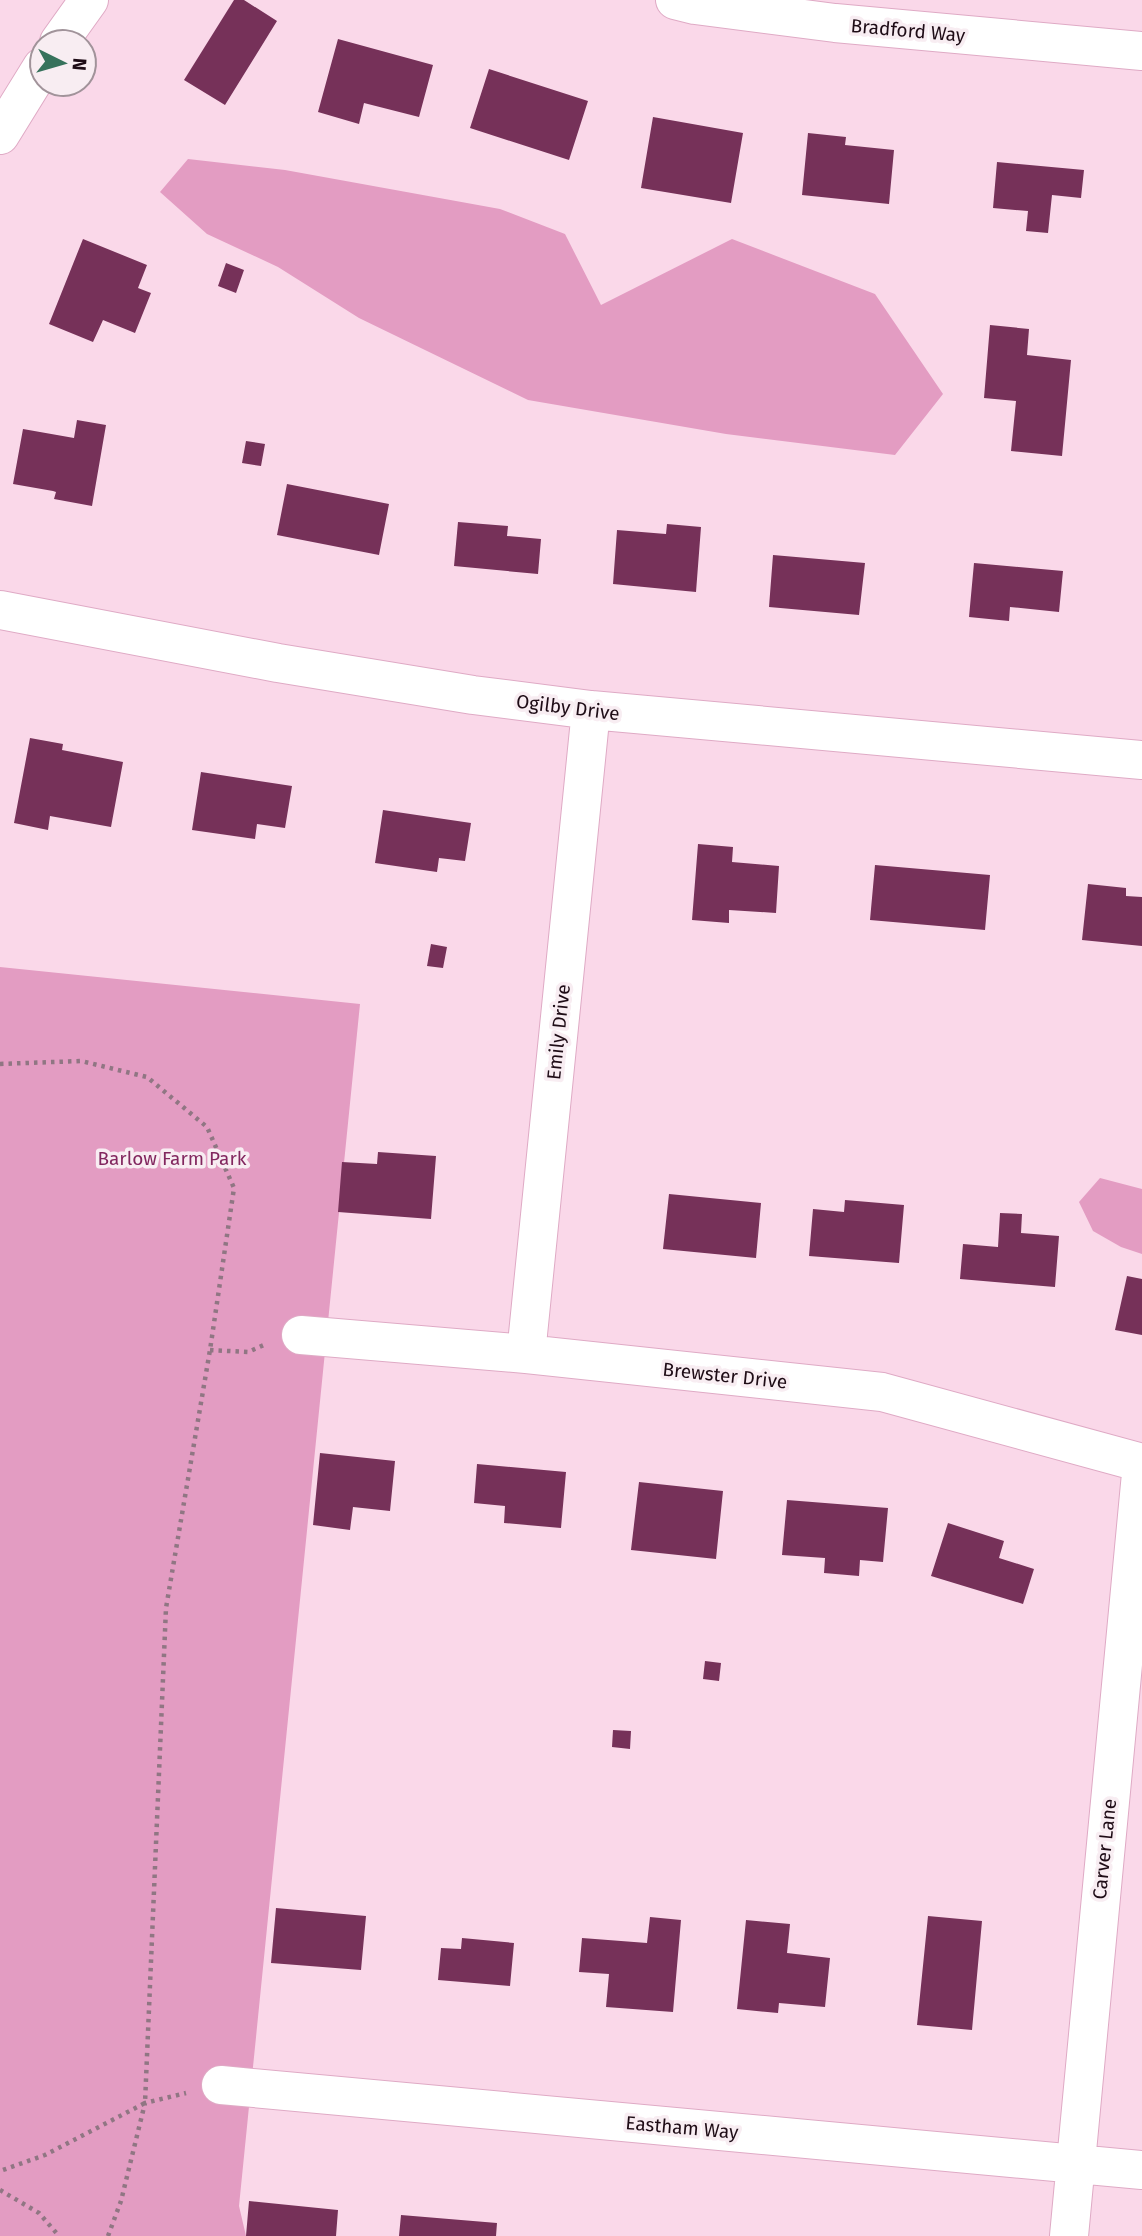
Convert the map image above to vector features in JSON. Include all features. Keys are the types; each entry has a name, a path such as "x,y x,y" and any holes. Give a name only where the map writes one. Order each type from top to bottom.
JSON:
{"street":[{"path":"69,28 89,0"},
{"name":"Bradford Way","path":"676,0 695,5 835,23 1142,51"},
{"path":"0,135 28,90"},
{"name":"Ogilby Drive","path":"0,610 278,663 473,695 591,710 1142,760"},
{"name":"Emily Drive","path":"526,1354 591,710"},
{"name":"Brewster Drive","path":"301,1335 526,1354 882,1392 1142,1462"},
{"name":"Carver Lane","path":"1069,2236 1142,1462"},
{"name":"Eastham Way","path":"221,2085 1142,2170"}],"path":[{"path":"0,1064 81,1061 147,1077 208,1127 234,1188 210,1350 166,1608 145,2103 121,2201 108,2236"},
{"path":"210,1350 248,1352 274,1340 301,1335"},
{"path":"0,2171 45,2155 145,2103"},
{"path":"0,2190 39,2213 59,2236"}],"green space":[{"path":"188,159 285,170 500,209 565,234 601,305 732,239 875,294 943,394 895,455 726,434 528,400 359,318 278,267 207,234 160,192"},
{"name":"Barlow Farm Park","path":"0,967 360,1004 239,2206 246,2236 0,2236"},
{"path":"1100,1178 1142,1189 1142,1254 1121,1247 1093,1231 1079,1202"}],"building":[{"path":"234,0 244,0 277,21 225,105 184,80"},
{"path":"338,39 433,65 419,117 364,103 359,124 318,112"},
{"path":"489,69 588,101 569,160 470,128"},
{"path":"653,117 743,133 731,203 641,188"},
{"path":"808,133 846,137 845,145 894,150 889,204 802,195"},
{"path":"997,162 1084,170 1081,198 1052,195 1048,233 1026,231 1028,211 993,208"},
{"path":"83,239 147,265 138,288 151,293 135,333 103,320 93,342 49,324"},
{"path":"226,263 244,270 236,293 218,286"},
{"path":"990,325 1029,329 1027,355 1071,360 1062,456 1011,451 1016,401 984,398"},
{"path":"77,420 106,425 92,506 54,499 56,492 53,491 13,484 23,429 74,438"},
{"path":"246,441 265,444 261,466 242,463"},
{"path":"287,484 389,504 379,555 277,535"},
{"path":"458,522 508,526 507,536 541,539 538,574 454,566"},
{"path":"667,524 701,527 696,592 613,584 617,530 666,534"},
{"path":"773,555 865,563 859,615 769,607"},
{"path":"974,563 1063,571 1059,612 1010,607 1009,621 969,617"},
{"path":"30,738 63,744 62,750 123,762 111,827 50,816 48,830 14,823"},
{"path":"201,772 292,786 285,828 257,824 255,839 192,830"},
{"path":"383,810 471,823 465,861 439,858 437,872 375,863"},
{"path":"698,844 733,847 732,862 779,866 776,913 729,910 729,923 692,920"},
{"path":"875,865 990,875 985,930 870,920"},
{"path":"1088,884 1126,888 1126,896 1142,897 1142,946 1082,940"},
{"path":"431,944 447,947 443,968 427,966"},
{"path":"378,1152 436,1156 431,1219 338,1212 342,1162 377,1164"},
{"path":"669,1194 761,1203 756,1258 663,1249"},
{"path":"845,1200 904,1205 899,1263 809,1256 813,1209 844,1212"},
{"path":"1000,1213 1022,1214 1021,1233 1059,1236 1055,1287 960,1279 963,1244 998,1247"},
{"path":"1127,1276 1142,1279 1142,1335 1115,1330"},
{"path":"320,1453 395,1461 390,1511 353,1507 350,1530 313,1525"},
{"path":"477,1464 566,1472 561,1528 504,1523 505,1506 474,1503"},
{"path":"639,1482 723,1491 716,1559 631,1550"},
{"path":"787,1500 888,1508 883,1562 860,1560 859,1576 824,1573 825,1558 782,1555"},
{"path":"948,1523 1004,1541 999,1558 1034,1569 1023,1604 931,1576"},
{"path":"705,1661 721,1663 719,1681 703,1679"},
{"path":"613,1730 631,1731 630,1749 612,1747"},
{"path":"276,1908 366,1916 361,1970 271,1963"},
{"path":"928,1916 982,1921 972,2030 917,2025"},
{"path":"650,1917 681,1920 673,2012 606,2007 609,1974 579,1972 582,1938 647,1943"},
{"path":"746,1920 790,1924 787,1953 830,1958 825,2007 779,2003 778,2013 737,2009"},
{"path":"462,1938 514,1943 510,1986 438,1980 441,1948 461,1949"},
{"path":"249,2201 338,2210 336,2236 246,2236"},
{"path":"401,2215 497,2223 496,2236 399,2236"}]}
